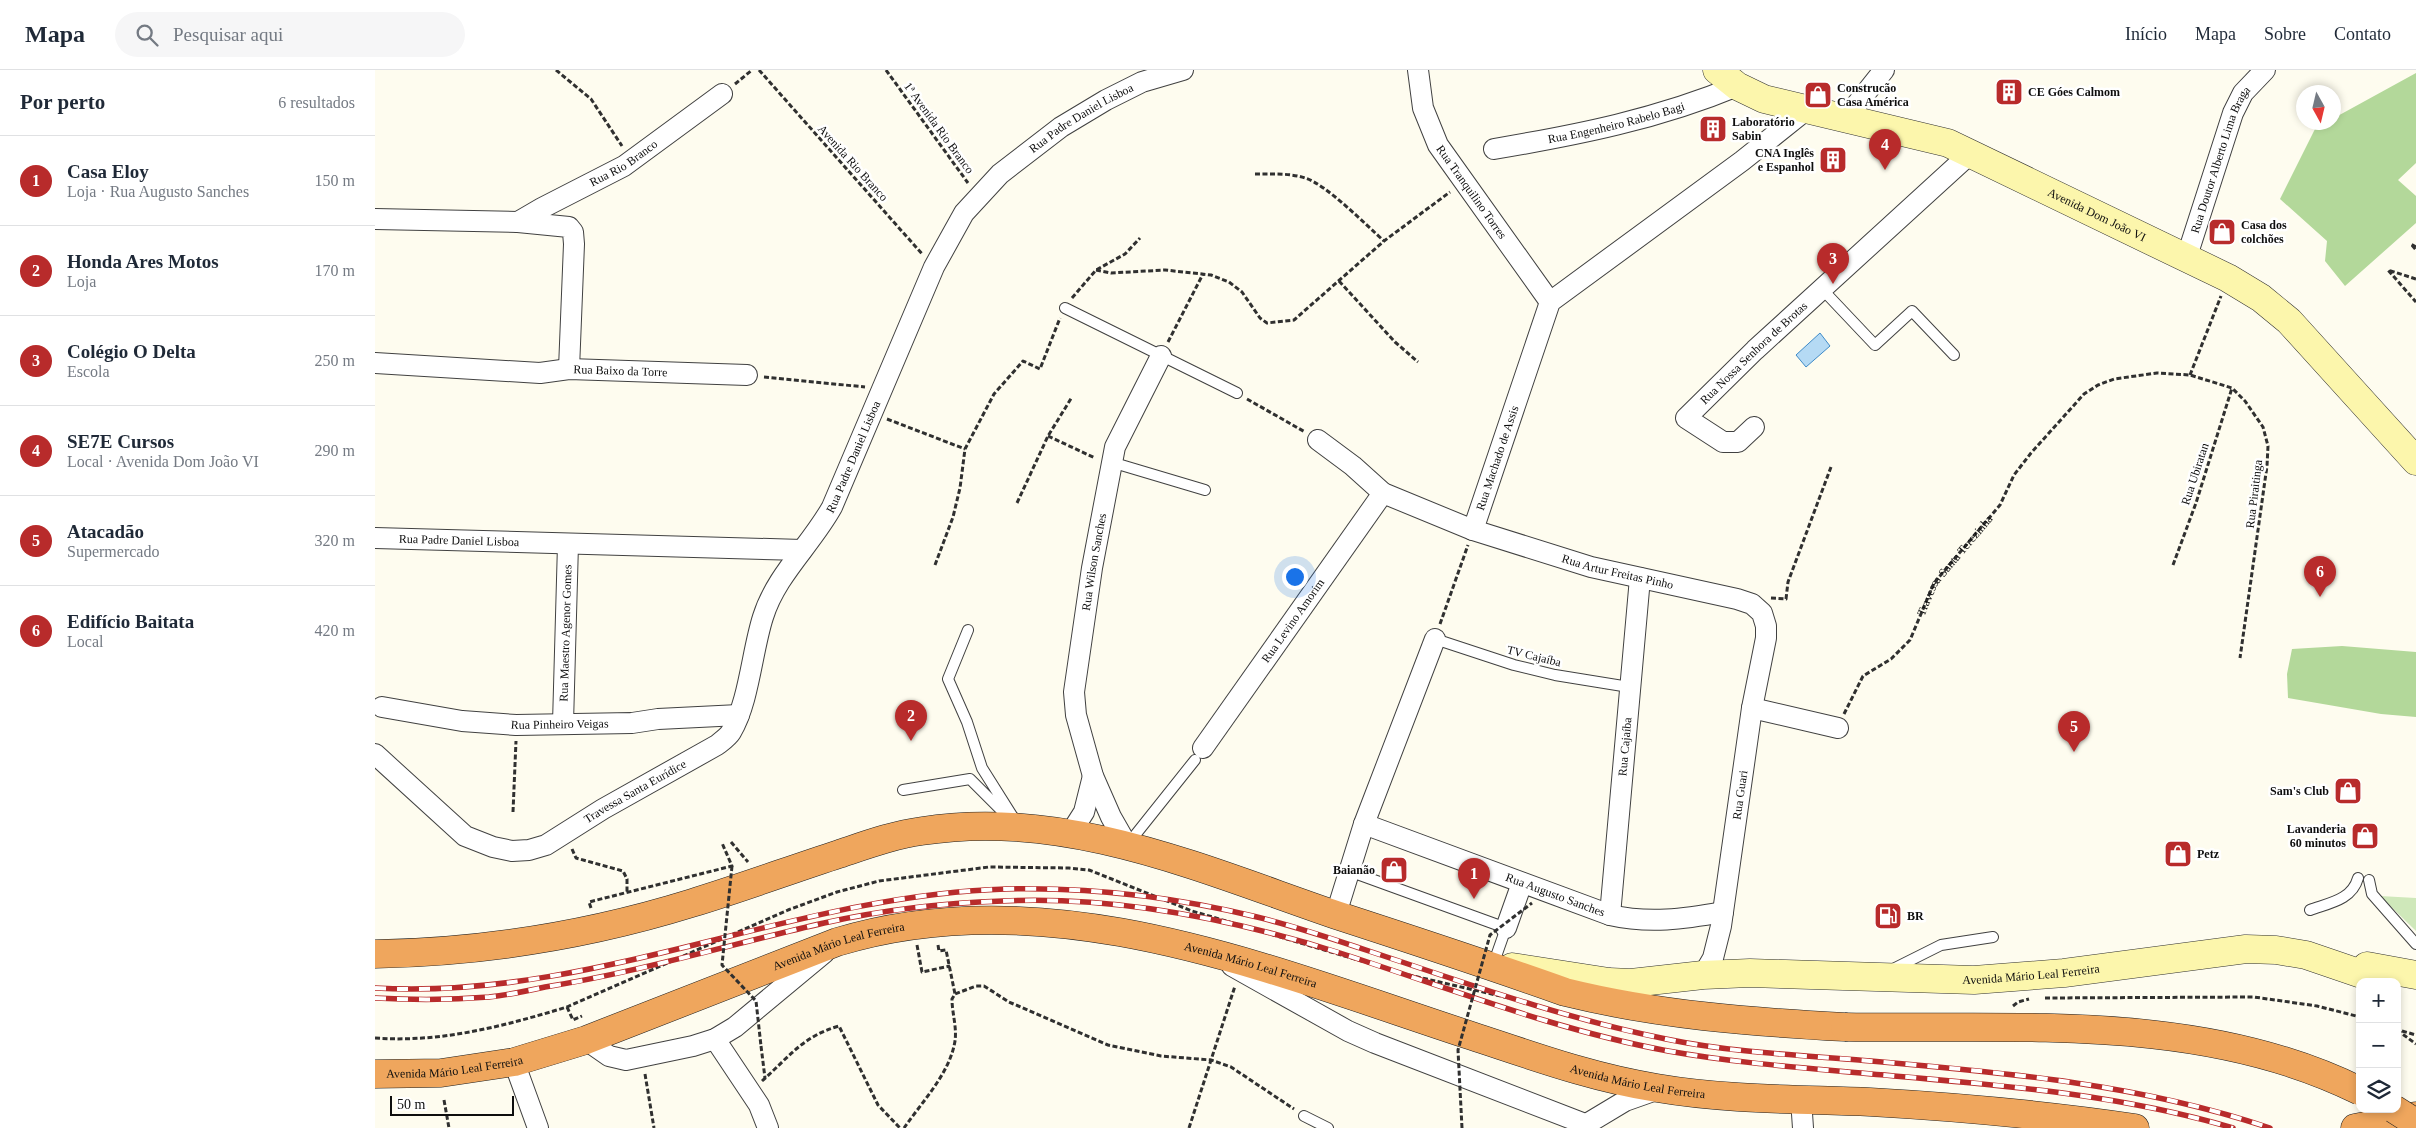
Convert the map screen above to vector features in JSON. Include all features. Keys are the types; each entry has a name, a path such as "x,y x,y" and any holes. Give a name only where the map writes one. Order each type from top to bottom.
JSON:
{"highway":[{"name":"Avenida Mário Leal Ferreira","path":"375,954 430,953 497,946 540,939 595,928 689,904 891,837 952,827 1020,828 1070,834 1127,845 1228,876 1336,914 1493,965 1565,992 1657,1012 1759,1022 1845,1027 2096,1029 2153,1033 2213,1043 2269,1056 2356,1089"},
{"name":"Avenida Mário Leal Ferreira","path":"375,1074 441,1073 514,1062 580,1030 837,942 869,933 912,925 1003,920 1089,928 1204,951 1267,968 1576,1070 1659,1089 1722,1095 2003,1112 2135,1128"},
{"path":"2400,1113 2416,1123"},
{"path":"2355,1128 2416,1116"}],"main road":[{"name":"Avenida Dom João VI","path":"1727,78 1764,99 1805,110 1923,135 1972,152 2187,256 2261,298 2289,321 2416,461"},
{"name":"Avenida Mário Leal Ferreira","path":"1493,965 1616,983 1655,982 1703,975 1787,973 1974,980 2011,978 2246,950 2276,950 2306,955 2373,978"},
{"path":"2306,955 2416,975"},
{"path":"2401,988 2416,994"}],"street":[{"name":"Rua Padre Daniel Lisboa","path":"375,538 802,550 820,529 832,507 934,267 951,233 978,197 1026,152 1061,127 1106,100 1142,82 1183,70"},
{"name":"Rua Tranquilino Torres","path":"1418,70 1423,108 1442,152 1551,302"},
{"path":"1845,119 1884,70"},
{"name":"Rua Doutor Alberto Lima Braga","path":"2187,256 2233,113 2243,93 2265,70"},
{"name":"Rua Engenheiro Rabelo Bagi","path":"1494,149 1623,125 1668,112 1727,78"},
{"name":"Rua Rio Branco","path":"518,222 632,161 723,94"},
{"path":"1551,302 1742,161 1805,110"},
{"name":"Rua Nossa Senhora de Brotas","path":"1753,427 1738,442 1723,442 1686,418 1755,350 1972,152"},
{"name":"Rua Rio Branco","path":"375,219 518,222 569,227 573,232 574,244 569,369"},
{"name":"Rua Machado de Assis","path":"1473,530 1551,302"},
{"name":"Rua Wilson Sanches","path":"1127,845 1111,817 1093,776 1076,715 1074,692 1092,568 1111,462 1115,447 1161,356"},
{"name":"Rua Baixo da Torre","path":"375,363 540,373 569,369 747,375"},
{"path":"1318,440 1353,466 1383,493 1473,530"},
{"name":"Rua Levino Amorim","path":"1199,754 1383,493"},
{"name":"Rua Artur Freitas Pinho","path":"1473,530 1591,567 1737,599 1752,604 1767,605"},
{"name":"Rua Maestro Agenor Gomes","path":"563,723 568,544"},
{"name":"Travessa Santa Eurídice","path":"375,754 451,825 479,842 512,851 529,850 546,845 603,809 717,745 730,733 739,715 763,616 773,593 802,550"},
{"name":"Rua Cajaíba","path":"1610,916 1629,687 1641,578"},
{"name":"Rua Guari","path":"1703,975 1713,958 1723,912 1752,708 1765,645 1767,605"},
{"path":"1336,914 1364,824 1435,639"},
{"name":"Rua Pinheiro Veigas","path":"382,707 463,721 516,725 632,723 658,719 739,715"},
{"path":"1752,708 1838,728"},
{"name":"Rua Wilson Sanches","path":"1070,834 1084,812 1093,776"},
{"name":"Rua Augusto Sanches","path":"1364,824 1610,916 1652,922 1723,912"},
{"path":"1506,928 1522,883"},
{"path":"580,1030 614,1059 642,1057 715,1039 735,1026 837,942"},
{"path":"1204,951 1348,1031 1583,1126 1625,1102 1659,1089"},
{"path":"715,1039 755,1098 768,1128"},
{"path":"514,1062 538,1128"},
{"path":"1801,1099 1803,1128"}],"lane":[{"path":"1822,289 1875,345 1912,311 1954,355"},
{"path":"1065,308 1237,393"},
{"path":"1111,462 1205,490"},
{"path":"968,630 948,679 967,722 982,768 1020,828"},
{"name":"TV Cajaíba","path":"1435,639 1514,665 1555,676 1629,687"},
{"path":"1127,845 1199,754"},
{"path":"903,790 970,779 1020,828"},
{"path":"1349,871 1506,928 1493,965"},
{"path":"2310,910 2350,894 2355,888 2358,878"},
{"path":"2369,880 2369,889 2376,900 2416,944"},
{"path":"1880,976 1941,946 1993,936"},
{"path":"1304,1116 1328,1128"}],"path":[{"path":"556,70 591,99 632,161"},
{"name":"Avenida Rio Branco","path":"759,70 934,267"},
{"name":"1ª Avenida Rio Branco","path":"886,70 978,197"},
{"path":"1255,174 1282,174 1307,178 1327,192 1384,240"},
{"path":"1096,270 1111,273 1165,270 1203,274 1229,282 1242,292 1260,318 1267,322 1294,320 1384,240 1463,183"},
{"path":"935,565 953,517 961,488 965,449 994,394 1011,372 1023,362 1039,368 1065,308 1096,270 1125,254 1140,238"},
{"path":"2416,279 2388,270 2416,302"},
{"path":"1161,356 1203,274"},
{"path":"1339,281 1395,342 1418,362"},
{"path":"2218,304 2190,375 2232,388"},
{"name":"Travessa Santa Terezinha","path":"1838,728 1861,679 1891,659 1910,640 1934,583 2000,505 2014,475 2031,453 2084,394 2114,379 2157,373 2190,375"},
{"path":"747,375 866,387"},
{"name":"Rua Ubiratan","path":"2173,565 2196,503 2232,388"},
{"name":"Rua Piraitinga","path":"2232,388 2245,401 2263,428 2268,446 2267,466 2241,658"},
{"path":"1237,393 1318,440"},
{"path":"1017,503 1048,436 1072,397"},
{"path":"871,412 924,435 965,449"},
{"path":"1048,436 1098,459 1111,462"},
{"path":"1767,605 1786,599 1788,582 1831,467"},
{"path":"1435,639 1473,530"},
{"path":"513,812 516,725"},
{"path":"569,831 572,852 577,858 623,871 627,879 627,893"},
{"path":"731,842 748,862"},
{"path":"722,843 732,866 721,965 756,1002 765,1079 791,1051 808,1039 839,1026 878,1105 899,1128"},
{"path":"589,902 732,866"},
{"path":"1462,1128 1458,1050 1490,935 1532,903"},
{"path":"904,1128 947,1067 955,1042 951,1002 955,994 946,950 939,951"},
{"path":"919,955 922,972 950,966"},
{"path":"1189,1128 1239,971"},
{"path":"955,994 976,986 984,986 1009,1002 1108,1045 1153,1055 1211,1060 1231,1066 1304,1116"},
{"path":"567,1007 580,1030"},
{"path":"2401,1031 2416,1035"},
{"path":"2401,1032 2416,1044"},
{"path":"642,1057 654,1128"},
{"path":"444,1100 449,1128"}],"green space":[{"path":"2416,73 2416,163 2398,180 2416,196 2416,223 2345,286 2325,261 2327,241 2280,199 2314,130 2341,130 2341,114"},
{"path":"2342,646 2416,652 2416,717 2381,714 2288,698 2287,674 2292,649"},
{"path":"2380,896 2416,898 2416,931"}],"water":[{"path":"1820,333 1830,346 1806,367 1796,355"}],"railway":[{"path":"375,988 455,988 535,979 613,964 847,909 926,896 1006,889 1101,892 1195,904 1276,922 1331,938 1534,1005 1600,1024 1666,1039 1738,1050 1963,1069 2067,1082 2169,1100 2270,1128"},
{"path":"375,998 446,999 510,994 616,974 789,931 846,918 890,911 958,903 1045,900 1088,902 1173,912 1258,930 1340,953 1543,1020 1584,1032 1668,1051 1753,1063 1987,1084 2086,1096 2184,1115 2233,1128"}],"place":[{"name":"CE Góes Calmom","path":"2009,92"},
{"name":"Construcão Casa América","path":"1818,95"},
{"name":"Laboratório Sabin","path":"1713,129"},
{"name":"CNA Inglês e Espanhol","path":"1833,160"},
{"name":"SE7E Cursos","path":"1885,170"},
{"name":"Casa dos colchões","path":"2222,232"},
{"name":"Colégio O Delta","path":"1833,284"},
{"name":"Edifício Baitata","path":"2320,597"},
{"name":"Honda Ares Motos","path":"911,741"},
{"name":"Atacadão","path":"2074,752"},
{"name":"Sam's Club","path":"2348,791"},
{"name":"Lavanderia 60 minutos","path":"2365,836"},
{"name":"Petz","path":"2178,854"},
{"name":"Baianão","path":"1394,870"},
{"name":"Casa Eloy","path":"1474,899"},
{"name":"BR","path":"1888,916"}]}
